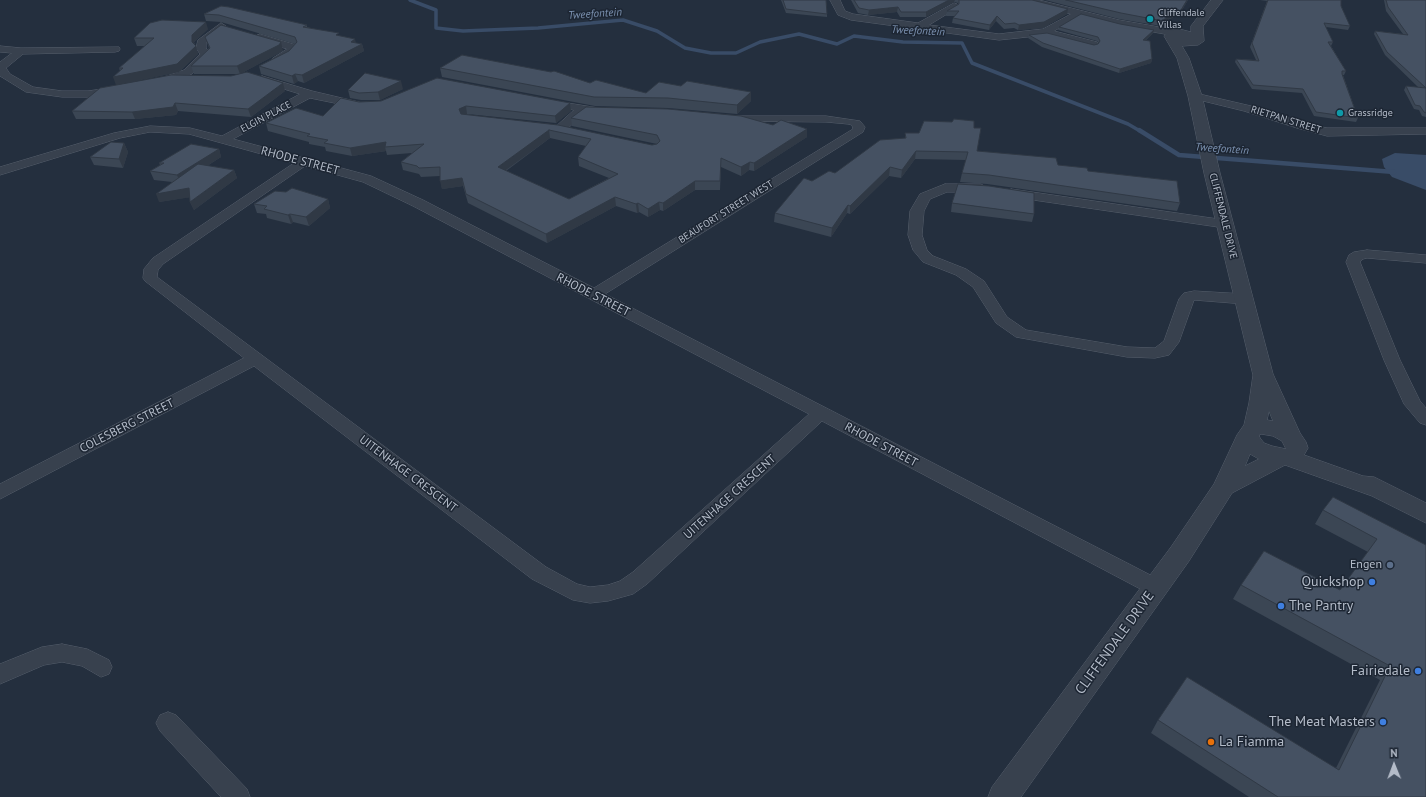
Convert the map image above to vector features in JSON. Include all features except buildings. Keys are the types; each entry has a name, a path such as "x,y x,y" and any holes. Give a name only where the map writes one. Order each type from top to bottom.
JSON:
{"street":[{"path":"835,0 841,13 851,17 1004,37 1046,32 1093,44"},
{"path":"1028,0 1176,36 1195,35"},
{"path":"1183,58 1195,35 1217,0"},
{"path":"920,26 954,6"},
{"path":"1046,32 1079,13"},
{"path":"208,25 232,29"},
{"path":"151,83 175,78 188,72 206,54 201,48 201,42 221,26"},
{"path":"247,34 293,48 291,52 258,70 293,88 309,94 348,104 370,106"},
{"path":"1176,36 1195,35"},
{"name":"CLIFFENDALE DRIVE","path":"1176,36 1177,49 1183,58 1196,96 1212,173 1263,374 1287,447 1224,486"},
{"path":"0,49 21,51 115,49"},
{"path":"21,51 2,65 1,68 2,72 6,76 30,90 50,94 75,94 128,88"},
{"path":"175,78 197,79"},
{"name":"ELGIN PLACE","path":"223,140 309,94"},
{"name":"RIETPAN STREET","path":"1196,96 1242,106 1301,126 1327,132 1426,131"},
{"path":"535,100 583,109 619,112"},
{"path":"583,109 555,129 590,136"},
{"name":"BEAUFORT STREET WEST","path":"593,295 859,130 856,123 836,120 717,117"},
{"name":"RHODE STREET","path":"0,171 118,135 150,129 181,130 223,140 380,184 1156,587"},
{"name":"UITENHAGE CRESCENT","path":"303,162 158,261 150,272 150,278 255,360 539,573 573,592 590,595 608,593 626,588 640,578 821,413"},
{"path":"1225,224 987,189 955,187 936,190 925,197 918,211 915,235 920,250 923,254 972,278 979,284 1001,320 1007,326 1022,334 1127,352 1155,353 1163,351 1171,342 1189,296 1194,295 1245,299"},
{"path":"1426,259 1367,254 1359,255 1354,258 1353,262 1392,360 1413,404 1426,419"},
{"name":"COLESBERG STREET","path":"0,492 255,360"},
{"name":"CLIFFENDALE DRIVE","path":"1003,797 1156,587 1224,486 1251,431 1260,403 1263,374"},
{"path":"1251,431 1250,441 1256,448 1271,455 1287,447 1426,514"},
{"path":"0,674 42,656 62,653 70,653 87,658 101,666"},
{"path":"168,723 238,797"}],"water":[{"path":"1395,153 1426,155 1426,190 1392,177 1384,167 1382,159"}],"waterway":[{"name":"Tweefontein","path":"410,0 436,10 436,28 463,31 538,28 623,20 657,31 685,48 711,53 736,53 760,42 799,34 837,44 854,36 903,42 962,43 972,63 1128,124 1140,131"},
{"name":"Tweefontein","path":"1139,130 1179,155 1394,172"}],"place":[{"name":"Cliffendale Villas","path":"1150,19"},
{"name":"Grassridge","path":"1340,113"},
{"name":"Engen","path":"1390,565"},
{"name":"Quickshop","path":"1372,582"},
{"name":"The Pantry","path":"1281,606"},
{"name":"Fairiedale","path":"1418,671"},
{"name":"The Meat Masters","path":"1383,722"},
{"name":"La Fiamma","path":"1211,742"}]}
